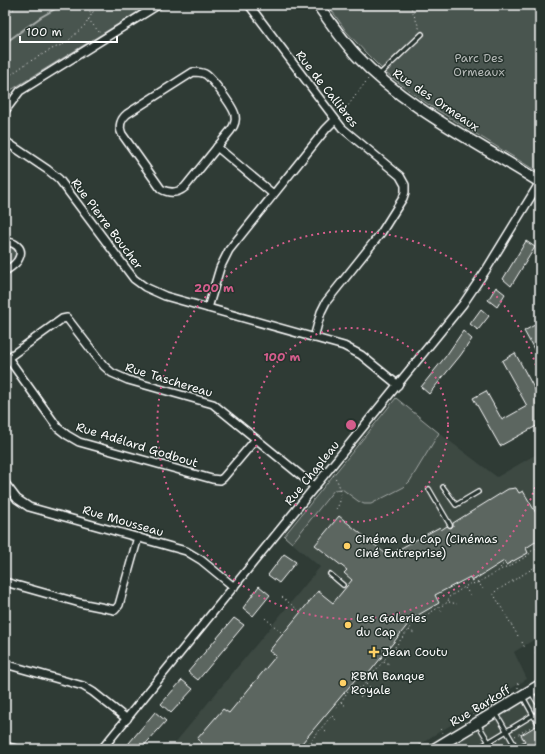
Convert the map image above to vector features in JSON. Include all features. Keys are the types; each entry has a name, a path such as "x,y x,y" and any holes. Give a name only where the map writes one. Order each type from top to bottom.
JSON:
{"street":[{"path":"5,111 20,91 158,5"},
{"name":"Rue de Callières","path":"250,5 335,120 348,134 400,176 404,182 405,192 403,198 387,225 326,302 321,312 314,338"},
{"name":"Rue des Ormeaux","path":"318,5 350,48 378,76 398,93 540,182"},
{"path":"200,72 209,78 235,115 233,127 217,147 183,189 177,192 167,192 162,189 122,134 120,130 121,123 127,114 176,82 189,74 200,72"},
{"path":"208,308 220,268 229,250 273,194 335,120"},
{"name":"Rue Pierre Boucher","path":"5,141 59,179 125,268 139,283 152,291 165,296 344,346 355,351 398,385"},
{"path":"217,147 273,194"},
{"name":"Rue Chapleau","path":"102,749 398,385 470,294 540,182"},
{"path":"5,244 10,242 17,246 19,248 20,256 17,262 5,271"},
{"name":"Rue Taschereau","path":"6,359 62,319 66,318 104,366 112,373 128,380 213,404 315,487"},
{"name":"Rue Adélard Godbout","path":"6,359 58,428 79,442 220,480 256,439"},
{"name":"Rue Mousseau","path":"5,483 17,499 29,507 191,553 234,586"},
{"path":"5,582 80,603 115,610 119,604 138,537"},
{"path":"5,664 83,686 93,692 127,719"},
{"name":"Rue Barkoff","path":"439,748 475,718 523,691 540,685"},
{"path":"5,746 16,749"}],"lane":[{"path":"378,76 422,34"},
{"path":"443,487 456,505 478,492"},
{"path":"429,489 450,525"},
{"path":"330,574 343,585"},
{"path":"523,691 540,707"},
{"path":"523,691 533,715 540,726"},
{"path":"493,708 517,749"},
{"path":"477,749 533,715"},
{"path":"475,718 493,749"}],"path":[{"path":"5,19 15,8 15,5"},
{"path":"85,5 91,14"},
{"path":"5,79 27,62 66,43 86,24 97,5"},
{"path":"410,5 422,34"},
{"path":"5,12 8,16"},
{"path":"88,19 104,38"},
{"path":"335,120 340,116 368,80 378,76"},
{"path":"333,474 338,481 340,488 340,503 336,509"},
{"path":"448,602 449,596 471,583 475,584 502,568 506,568 540,546"},
{"path":"502,568 500,567 505,563"},
{"path":"518,636 493,593 540,564"},
{"path":"478,582 483,589"},
{"path":"465,587 471,596"},
{"path":"282,597 298,610"},
{"path":"304,749 332,716 350,690 353,688 360,688 366,683 416,621 448,602 456,604"},
{"path":"439,607 442,612"},
{"path":"425,615 428,621"},
{"path":"265,618 281,632"},
{"path":"409,629 414,633"},
{"path":"522,642 525,648"},
{"path":"394,647 399,651"},
{"path":"535,653 540,650"},
{"path":"384,660 389,664"},
{"path":"374,673 378,677"},
{"path":"366,683 370,687"},
{"path":"518,683 523,691"},
{"path":"360,688 361,697"},
{"path":"341,702 347,707"},
{"path":"487,702 493,708"},
{"path":"472,711 475,718"},
{"path":"332,716 336,720"},
{"path":"514,737 534,725"},
{"path":"321,728 326,732"},
{"path":"441,729 443,733"},
{"path":"519,733 524,741"},
{"path":"310,741 316,746"}],"shaded area":[{"path":"439,433 497,477 540,452 540,636 514,652 527,679 431,737 415,749 170,749 320,567 292,543 334,490 342,489 364,504 371,504 404,487 410,481"},
{"path":"540,692 540,749 447,749 455,744"}],"green space":[{"path":"5,5 149,5 11,90 5,100"},
{"name":"Parc Des Ormeaux","path":"328,5 540,5 540,168 538,172 429,105 387,74 346,31"},
{"path":"9,246 15,250 16,256 5,266 5,247"},
{"path":"396,398 439,433 410,481 404,487 371,504 364,504 358,501 342,489 334,490 292,543 284,536"}],"building":[{"path":"526,241 535,247 511,286 503,279"},
{"path":"496,287 505,294 497,307 488,300"},
{"path":"481,309 489,316 478,330 470,324"},
{"path":"540,322 540,360 524,331"},
{"path":"463,331 472,339 429,394 421,387 446,356"},
{"path":"515,353 540,399 540,424 500,446 473,398 486,391 502,420 527,406 502,361"},
{"name":"Les Galeries du Cap","path":"516,488 519,493 523,491 536,513 540,511 540,539 526,548 528,553 506,565 504,561 472,581 470,577 435,595 439,603 413,618 365,678 360,674 297,749 197,749 202,743 197,739 223,709 229,713 276,656 269,651 318,591 333,603 352,580 344,573 347,570 315,545 339,516 386,554 390,554 440,527 441,530 447,526 451,528 453,523 508,489"},
{"path":"284,554 296,562 279,583 268,575"},
{"path":"259,586 270,595 253,616 243,608"},
{"path":"234,618 244,625 198,680 188,672"},
{"path":"182,680 193,689 171,713 161,704"},
{"path":"155,712 166,721 141,749 124,749"},
{"path":"536,726 540,732 540,744 532,749 525,749 521,743 525,741 521,735"}],"waterway":[{"path":"5,43 41,17 62,5"}],"place":[{"name":"Cinéma du Cap (Cinémas Ciné Entreprise)","path":"347,546"},
{"name":"Les Galeries du Cap","path":"348,625"},
{"name":"Jean Coutu","path":"374,652"},
{"name":"RBM Banque Royale","path":"343,683"}]}
